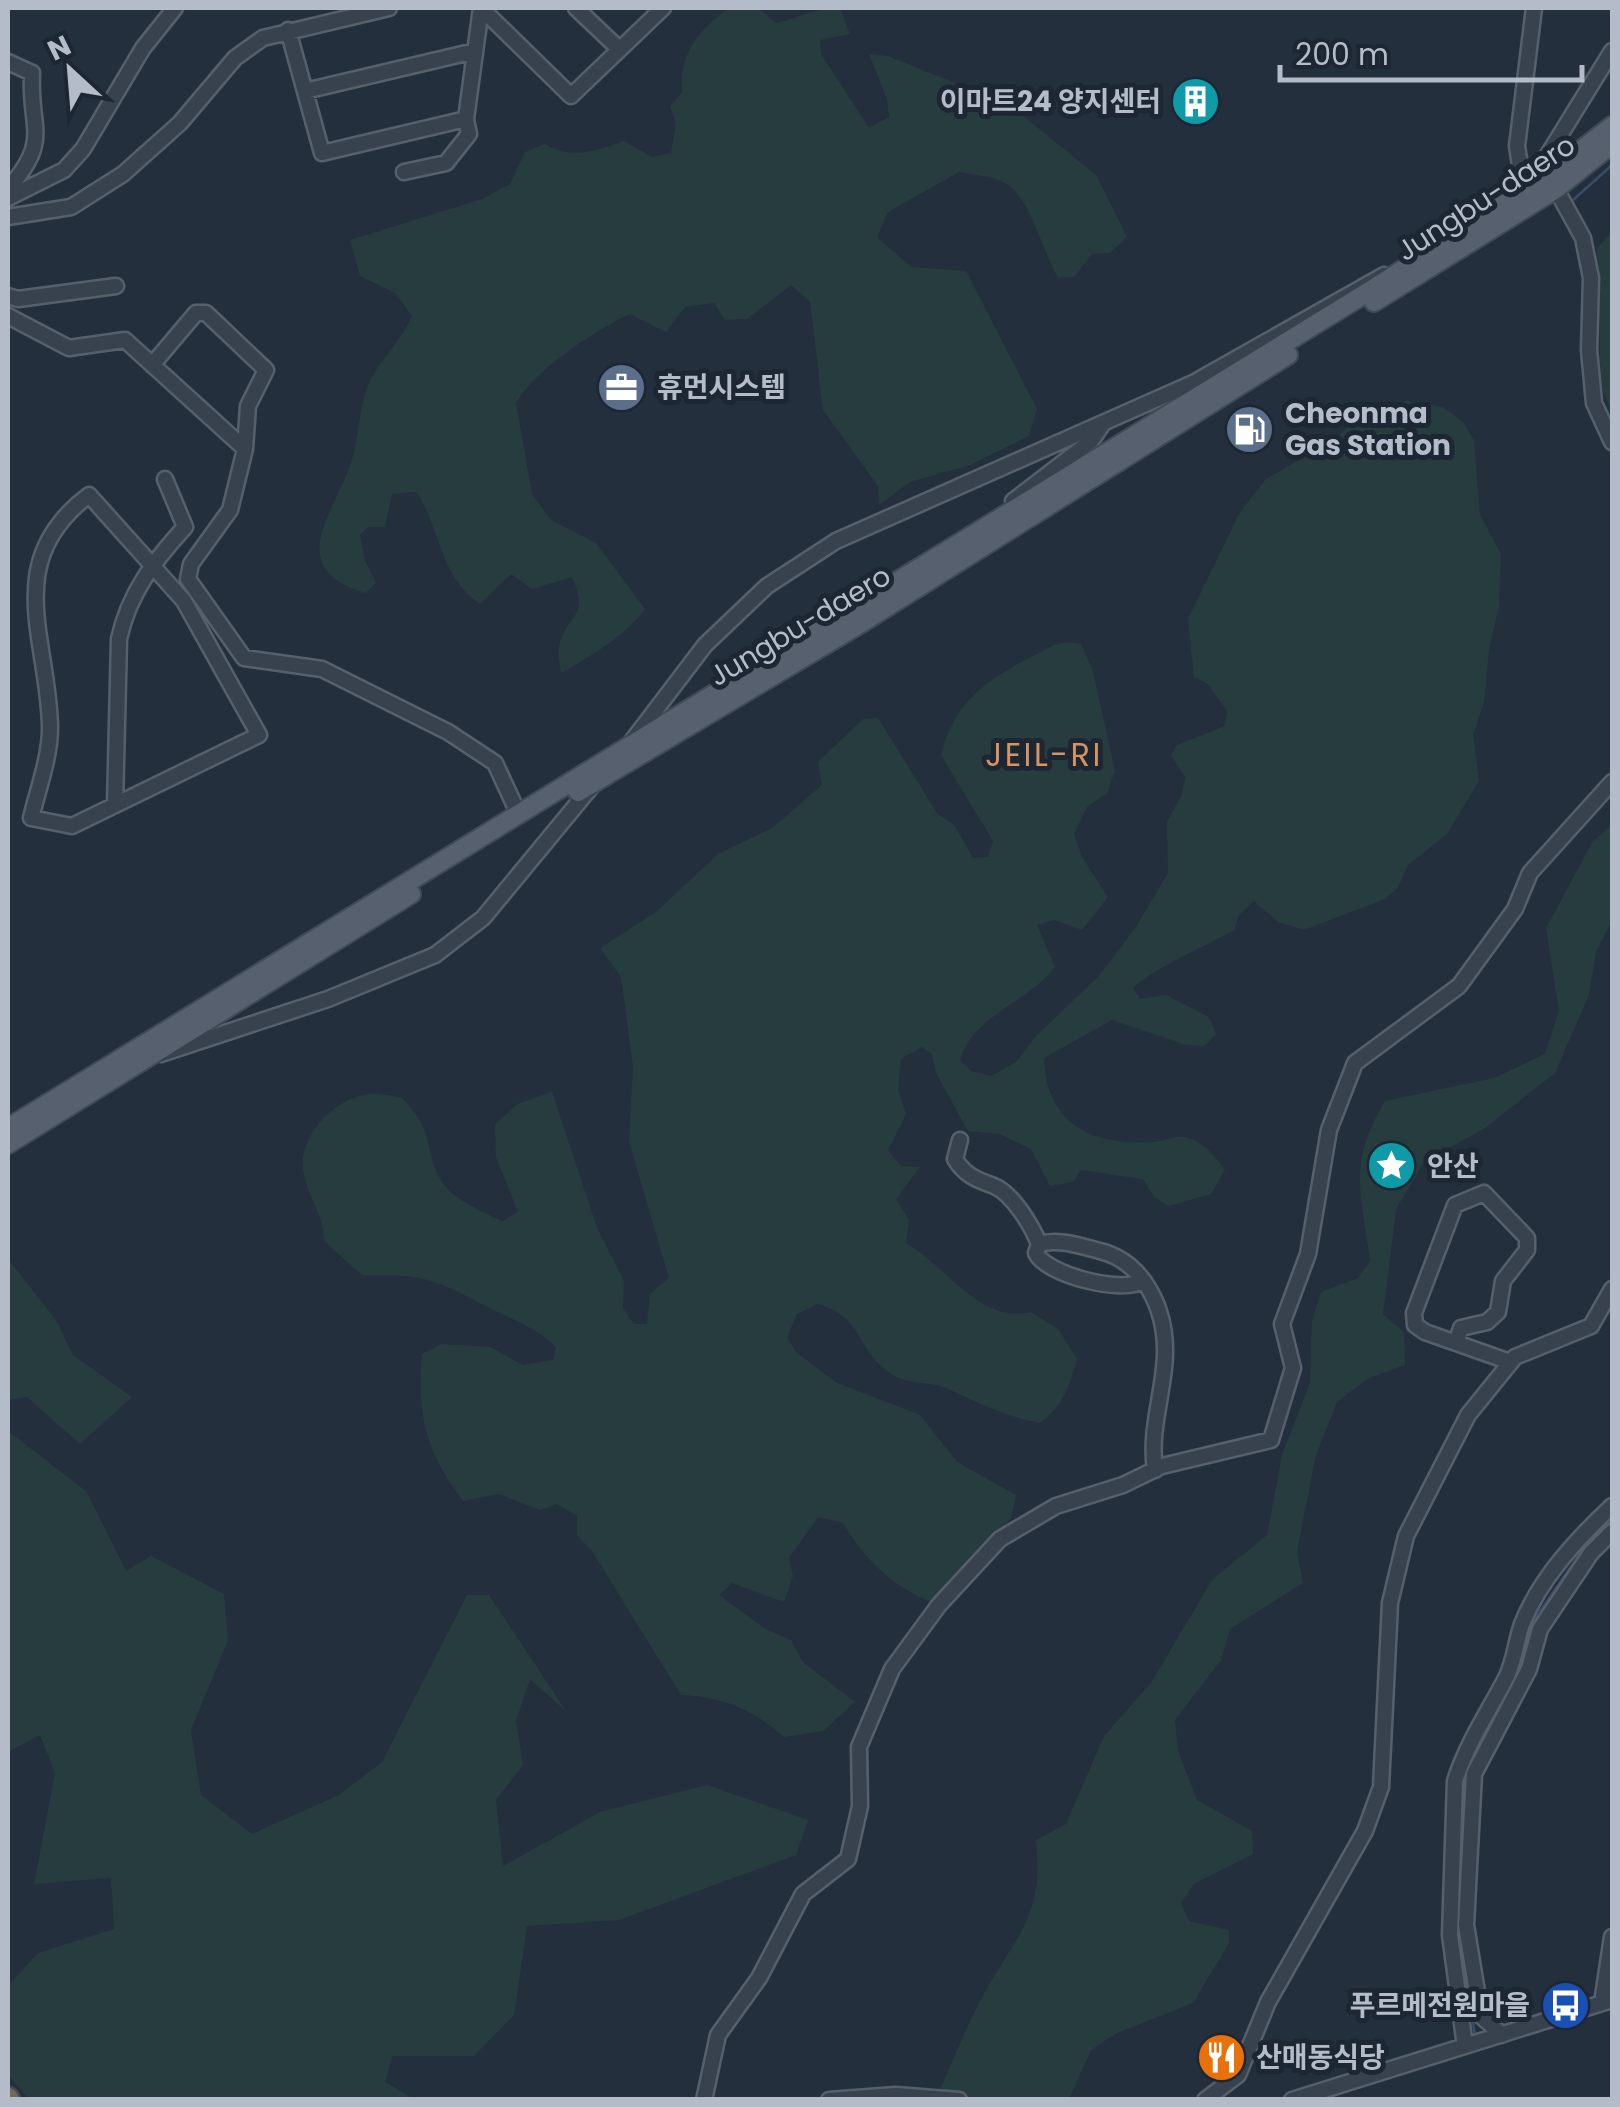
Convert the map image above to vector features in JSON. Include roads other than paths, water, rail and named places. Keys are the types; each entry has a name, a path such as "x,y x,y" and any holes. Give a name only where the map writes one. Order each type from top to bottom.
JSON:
{"main road":[{"name":"Jungbu-daero","path":"8,1128 16,1118 519,815 1524,192 1552,183 1612,126"},
{"name":"Jungbu-daero","path":"8,1144 595,782 863,622 1612,144"}],"street":[{"path":"8,198 64,170 83,148 143,48 175,8"},
{"path":"8,218 70,206 124,174 166,136 235,58 264,38 388,8"},
{"path":"481,8 571,96 663,8"},
{"path":"404,172 446,162 469,134 466,119 481,8"},
{"path":"576,8 620,49"},
{"path":"1524,192 1517,146 1533,8"},
{"path":"288,30 322,153 466,119"},
{"path":"305,90 475,51"},
{"name":"Jungbu-daero","path":"1552,183 1544,161 1612,51"},
{"path":"8,62 32,73 31,99 37,126 30,162 8,189"},
{"path":"1552,183 1583,238 1591,278 1588,350 1594,403 1612,442"},
{"path":"626,749 705,644 767,586 836,540 1193,383 1364,283 1406,266"},
{"path":"8,296 18,299 116,286"},
{"path":"152,365 196,313 206,313 266,370 248,406 245,449 230,510 191,564 188,578 218,640 260,734 72,826 31,818 50,730 36,639 36,576 48,540 69,510 90,495 218,640 244,658 322,669 448,732 495,764 519,815"},
{"path":"8,316 69,348 125,340 245,449"},
{"path":"985,527 1004,507 1092,440 1103,424"},
{"path":"115,805 119,638 124,613 151,564 185,527 166,478"},
{"path":"150,1056 328,999 435,955 483,918 595,782"},
{"path":"704,2100 718,2035 759,1978 802,1894 848,1859 860,1806 860,1746 892,1669 939,1605 1000,1540 1056,1506 1123,1485 1155,1470 1271,1440 1294,1368 1282,1324 1308,1254 1329,1130 1355,1063 1460,986 1515,909 1530,873 1612,782"},
{"path":"960,1140 956,1159 961,1169 1000,1190 1028,1224 1039,1244 1041,1264 1062,1274 1114,1285 1142,1281"},
{"path":"1456,1343 1461,1328 1488,1322 1498,1312 1503,1281 1528,1250 1527,1238 1484,1193 1455,1205 1414,1314 1416,1325 1425,1332 1456,1343 1510,1362"},
{"path":"1039,1244 1055,1242 1114,1255 1134,1266 1154,1302 1165,1354 1154,1420 1155,1470"},
{"path":"1205,2100 1238,2075 1285,1970 1365,1830 1382,1786 1390,1603 1406,1536 1468,1415 1510,1362 1552,1339 1591,1326 1612,1290"},
{"path":"1465,2046 1450,1935 1455,1781 1463,1757 1515,1659 1530,1609 1577,1539 1612,1506"},
{"path":"1502,2035 1480,2016 1466,1925 1474,1774 1530,1669 1540,1628 1591,1553 1612,1532"},
{"path":"1292,2100 1607,2002 1612,1936"},
{"path":"828,2100 896,2096 959,2100"}],"waterway":[{"path":"1572,201 1612,165"},
{"path":"1475,2036 1458,1918 1461,1800 1468,1767 1524,1660 1532,1623 1583,1549 1612,1520"}],"place":[{"name":"이마트24 양지센터","path":"1196,101"},
{"name":"휴먼시스템","path":"622,387"},
{"name":"Cheonma Gas Station","path":"1250,429"},
{"name":"안산","path":"1392,1166"},
{"name":"푸르메전원마을","path":"1565,2005"},
{"name":"산매동식당","path":"1221,2057"}],"district":[{"name":"JEIL-RI","path":"1044,754"}]}
